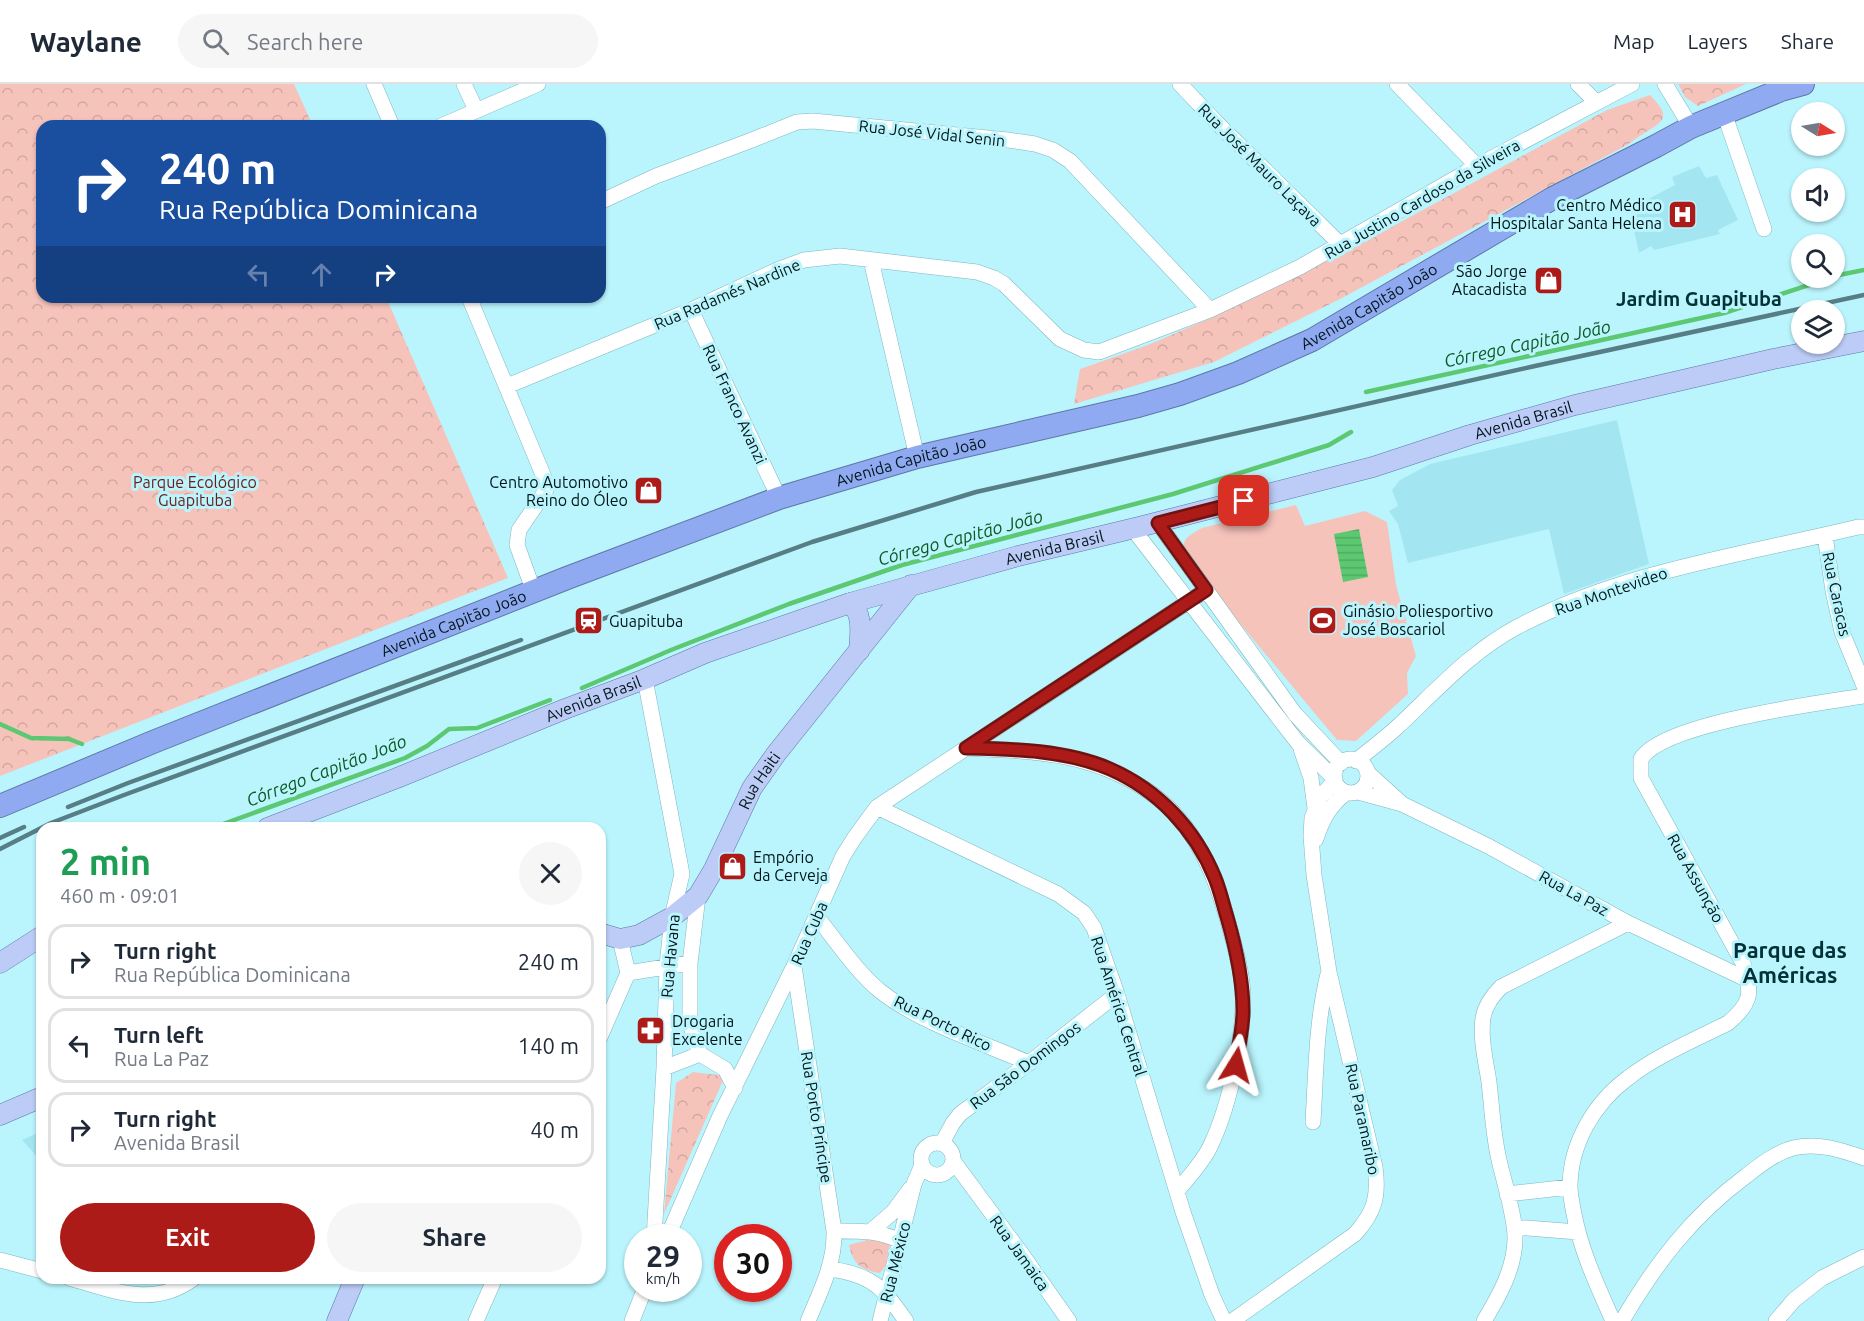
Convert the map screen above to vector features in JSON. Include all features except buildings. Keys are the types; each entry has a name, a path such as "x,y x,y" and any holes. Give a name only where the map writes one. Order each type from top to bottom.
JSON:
{"highway":[{"name":"Avenida Capitão João","path":"0,806 153,742 779,498 917,457 1138,406 1238,373 1312,340 1553,198 1691,127 1781,90 1803,84"}],"main road":[{"name":"Avenida Brasil","path":"283,822 645,679 705,652 850,603 1018,556 1158,523 1374,467 1470,435 1575,405 1773,359 1864,341"},
{"name":"Rua Haiti","path":"621,939 650,930 672,917 698,896 714,869 752,788 776,754 911,585"},
{"path":"850,603 855,606 860,622 859,651"},
{"path":"606,935 621,939"},
{"path":"0,963 36,940"},
{"path":"0,1115 36,1100"},
{"path":"337,1321 352,1284"}],"street":[{"path":"374,84 389,120"},
{"path":"464,84 476,110"},
{"path":"454,120 538,84"},
{"name":"Rua José Mauro Laçava","path":"1180,84 1341,245"},
{"path":"1397,84 1477,166"},
{"path":"1578,84 1596,102"},
{"name":"Rua Justino Cardoso da Silveira","path":"1210,310 1300,267 1477,166 1632,84"},
{"path":"1665,84 1691,127"},
{"path":"1724,113 1764,229"},
{"name":"Rua José Vidal Senin","path":"606,199 656,176 796,122 813,121 983,136 1035,144 1053,150 1070,161 1210,310"},
{"name":"Rua Radamés Nardine","path":"507,386 691,310 777,270 804,260 840,256 977,272 994,278 1013,292 1060,339 1084,350 1100,352 1210,310"},
{"path":"872,260 917,457"},
{"path":"472,303 547,487 519,530 517,537 517,545 534,592"},
{"name":"Rua Franco Avanzi","path":"691,310 779,498"},
{"name":"Rua La Paz","path":"1158,523 1295,714 1402,804"},
{"name":"Rua Montevideo","path":"1358,767 1436,689 1474,656 1517,628 1582,598 1633,580 1864,527"},
{"path":"1133,529 1298,743 1335,780 1341,790 1352,792"},
{"name":"Rua Caracas","path":"1825,535 1842,632 1864,686"},
{"path":"877,807 1206,590"},
{"name":"Rua Havana","path":"645,679 682,874 672,917 667,966 664,1068 655,1224"},
{"name":"Rua Assunção","path":"1748,980 1743,963 1641,778 1641,759 1651,747 1665,740 1727,720 1785,708 1864,696"},
{"path":"1298,743 1311,778 1315,808"},
{"path":"966,748 1023,750 1081,759 1110,769 1146,790 1175,813 1196,841 1215,878 1232,936 1242,982 1243,1014 1236,1065 1218,1128 1209,1149 1177,1191"},
{"name":"Rua Paramaribo","path":"1233,1321 1355,1234 1364,1225 1374,1206 1376,1167 1329,972 1319,914 1313,850 1311,828 1315,808 1326,789 1335,780 1335,770 1358,767 1366,784 1336,801 1322,823 1313,850"},
{"name":"Rua La Paz","path":"1352,792 1402,804 1488,846 1628,923 1748,980"},
{"name":"Rua Cuba","path":"735,1088 817,917 843,856 877,807"},
{"name":"Rua América Central","path":"877,807 1058,894 1084,913 1094,928 1117,994 1177,1191 1200,1261 1224,1321"},
{"name":"Rua Havana","path":"698,896 690,963 690,1024 700,1054"},
{"name":"Rua Porto Rico","path":"817,917 860,970 879,990 898,1004 931,1021 1029,1063"},
{"path":"1484,1321 1505,1282 1513,1259 1515,1239 1498,1156 1484,1042 1483,1018 1487,1004 1501,987 1628,923"},
{"path":"606,1024 628,974 621,939"},
{"path":"628,974 690,963"},
{"name":"Rua Porto Príncipe","path":"794,966 834,1231 830,1269"},
{"path":"1313,1122 1318,1028 1322,998 1329,972"},
{"path":"1613,1321 1578,1232 1569,1188 1578,1142 1601,1101 1628,1077 1728,1023 1742,1011 1749,995 1748,980"},
{"name":"Rua São Domingos","path":"942,1143 952,1123 960,1114 1117,994"},
{"path":"664,1068 700,1054 725,1069 738,1069 747,1064"},
{"path":"673,1224 720,1116 735,1088 725,1069"},
{"path":"939,1175 947,1173 954,1162 952,1150 942,1143 930,1144 925,1148 921,1159 925,1170 939,1175 971,1185"},
{"path":"1622,1321 1662,1258 1686,1229 1722,1194 1776,1155 1791,1148 1820,1146 1864,1158"},
{"name":"Rua Jamaica","path":"954,1162 1069,1321"},
{"name":"Rua México","path":"880,1321 914,1185 922,1165"},
{"name":"Rua México","path":"910,1204 926,1184 939,1175"},
{"path":"871,1231 893,1212 914,1185"},
{"path":"1507,1194 1569,1188"},
{"path":"1514,1227 1578,1232"},
{"path":"834,1231 871,1231 900,1241"},
{"path":"1776,1321 1794,1300 1822,1278 1864,1257"},
{"path":"0,1260 36,1269"},
{"path":"808,1321 830,1269 855,1273 869,1279 888,1295 906,1321"},
{"path":"92,1284 141,1295 161,1294 186,1284"},
{"path":"476,1321 492,1284"},
{"path":"632,1321 639,1302"}],"shaded area":[{"name":"Centro Médico Hospitalar Santa Helena","path":"1699,166 1706,178 1717,175 1738,220 1718,230 1720,234 1654,250 1651,246 1639,253 1629,207 1675,185 1672,177"},
{"path":"1617,420 1649,564 1564,594 1549,529 1408,563 1398,524 1389,511 1398,506 1392,490 1400,480 1430,464"},
{"path":"1359,529 1368,577 1343,582 1334,534"},
{"path":"36,1134 36,1155 22,1140"}],"green space":[{"name":"Parque Ecológico Guapituba","path":"0,84 294,84 310,120 36,120 36,303 389,303 508,578 0,776"},
{"path":"1678,84 1746,84 1698,106 1685,97"},
{"path":"1650,95 1661,108 1663,118 1657,125 1629,144 1340,299 1214,362 1074,404 1080,369 1148,345 1213,317 1349,250 1607,110"},
{"name":"Ginásio Poliesportivo José Boscariol","path":"1296,505 1305,526 1365,511 1387,522 1396,585 1416,656 1407,673 1408,694 1356,741 1337,740 1183,555 1187,538 1202,528"},
{"path":"693,1072 725,1076 664,1214 676,1083"},
{"path":"879,1237 890,1243 886,1265 880,1273 859,1265 849,1245"}],"waterway":[{"name":"Córrego Capitão João","path":"1845,274 1864,270"},
{"name":"Córrego Capitão João","path":"1366,392 1724,313 1800,288"},
{"name":"Córrego Capitão João","path":"582,688 789,604 902,565 1173,494 1329,445 1351,432"},
{"name":"Córrego Capitão João","path":"229,822 405,758 427,746 449,729 477,728 550,700"},
{"path":"0,724 31,738 69,739 82,744"}],"railway":[{"path":"54,822 812,542 976,492 1535,366 1864,295"},
{"path":"68,807 521,640"},
{"path":"0,838 24,827"},
{"path":"0,849 36,831"}],"place":[{"name":"Centro Médico Hospitalar Santa Helena","path":"1683,214"},
{"name":"São Jorge Atacadista","path":"1548,280"},
{"name":"Centro Automotivo Reino do Óleo","path":"649,491"},
{"name":"Ginásio Poliesportivo José Boscariol","path":"1322,620"},
{"name":"Guapituba","path":"588,621"},
{"name":"Empório da Cerveja","path":"732,866"},
{"name":"Drogaria Excelente","path":"651,1030"}],"district":[{"name":"Jardim Guapituba","path":"1699,298"},
{"name":"Parque das Américas","path":"1790,962"}],"route":[{"path":"1236,1065 1243,1014 1242,982 1232,936 1215,878 1196,841 1175,813 1146,790 1110,769 1081,759 1023,750 966,748 1206,590 1158,523 1244,501"}]}
